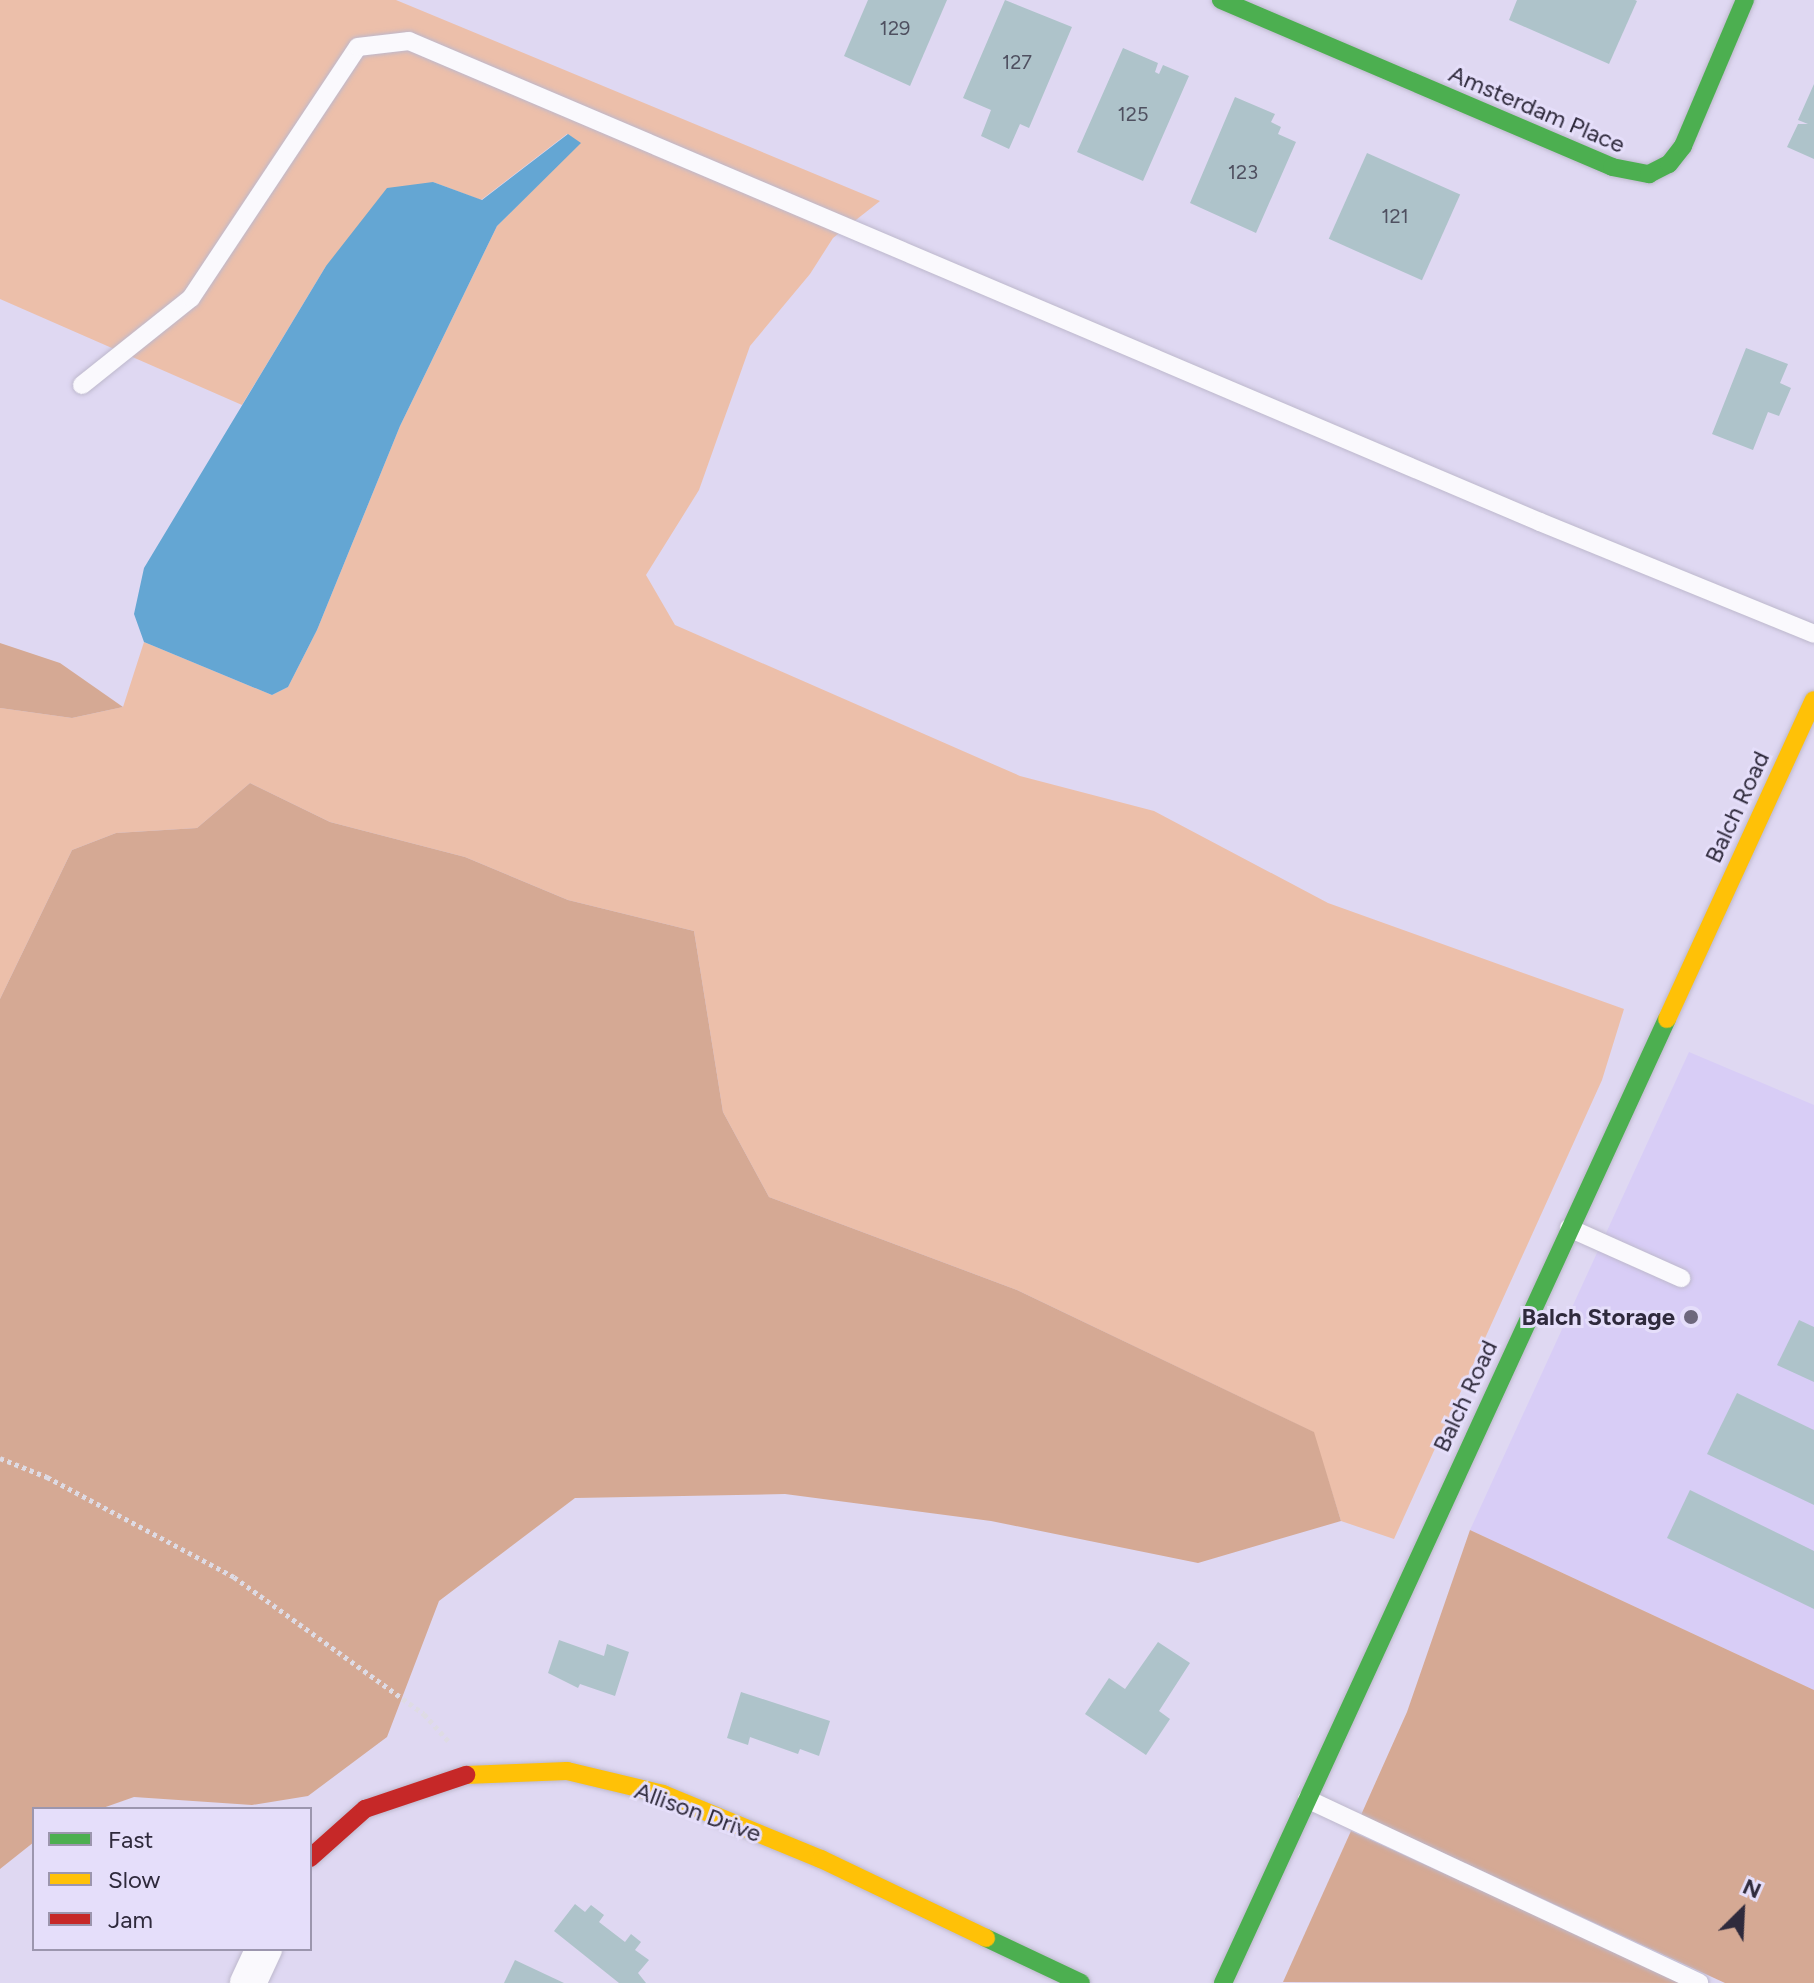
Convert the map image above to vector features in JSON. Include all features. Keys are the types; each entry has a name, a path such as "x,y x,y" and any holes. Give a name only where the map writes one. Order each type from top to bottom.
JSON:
{"street":[{"name":"Amsterdam Place","path":"1221,0 1612,167 1649,174 1669,164 1683,146 1745,0"},
{"name":"Balch Road","path":"1223,1983 1814,700"},
{"name":"Allison Drive","path":"312,1856 365,1809 476,1771 567,1771 663,1794 821,1859 1081,1983"},
{"path":"248,1983 263,1951"}],"lane":[{"path":"82,385 191,298 358,47 409,41 1496,504 1814,634"},
{"path":"1569,1228 1681,1278"},
{"path":"1307,1799 1699,1983"}],"path":[{"path":"0,1458 47,1477 234,1577 424,1714 476,1771"}],"shaded area":[{"path":"0,0 396,0 880,201 833,238 810,274 750,346 699,490 646,575 675,625 1020,776 1154,811 1328,903 1624,1009 1602,1080 1394,1539 1341,1521 1313,1432 1017,1290 769,1197 723,1112 694,931 568,900 465,857 330,822 250,783 197,828 116,833 72,850 0,999 0,708 72,718 123,707 144,642 272,695 288,687 317,630 400,426 497,226 580,143 567,134 481,200 433,182 326,266 242,405 0,299"},
{"path":"0,643 60,663 123,707 72,718 0,708"},
{"path":"250,783 330,822 465,857 568,900 694,931 723,1112 769,1197 1017,1290 1314,1432 1341,1521 1198,1563 991,1521 785,1494 575,1498 439,1601 387,1737 308,1796 252,1805 134,1797 106,1807 32,1807 32,1844 0,1869 0,999 72,850 116,833 197,828"},
{"name":"Balch Storage","path":"1689,1052 1814,1105 1814,1690 1470,1530"},
{"path":"1470,1530 1814,1690 1814,1983 1725,1983 1361,1815 1407,1712"},
{"path":"1351,1831 1575,1933 1682,1983 1283,1982"}],"water":[{"path":"568,134 581,143 497,226 400,426 317,630 288,687 272,695 144,642 134,614 144,568 326,266 387,188 433,182 482,200"}],"building":[{"path":"868,0 947,0 910,86 844,56"},
{"path":"1005,0 1072,27 1029,128 1020,124 1009,149 981,136 991,110 963,98"},
{"path":"1517,0 1637,1 1609,64 1509,20"},
{"path":"1123,48 1158,63 1155,72 1159,74 1163,65 1189,76 1143,181 1077,152"},
{"path":"1814,84 1814,159 1787,147 1798,124 1808,124 1798,120"},
{"path":"1235,97 1275,114 1271,122 1281,127 1278,134 1296,142 1256,233 1190,203"},
{"path":"1367,153 1460,194 1422,280 1329,239"},
{"path":"1746,348 1788,364 1780,383 1791,388 1779,416 1768,412 1753,450 1712,434"},
{"path":"1799,1320 1814,1327 1814,1382 1777,1365"},
{"path":"1737,1393 1814,1430 1814,1505 1707,1454"},
{"path":"1690,1490 1814,1551 1814,1609 1667,1538"},
{"path":"559,1640 604,1656 607,1644 629,1652 615,1696 580,1684 578,1688 548,1673"},
{"path":"1158,1642 1190,1663 1159,1711 1170,1719 1146,1755 1085,1714 1109,1678 1125,1689"},
{"path":"741,1692 830,1721 819,1756 800,1749 798,1754 750,1737 748,1745 727,1738"},
{"path":"575,1904 585,1912 591,1905 604,1915 599,1922 625,1942 631,1934 641,1942 635,1950 649,1960 638,1973 646,1983 619,1983 554,1931"},
{"path":"515,1960 564,1983 504,1983"}],"traffic: fast":[{"path":"1221,0 1612,167 1649,174 1669,164 1683,146 1745,0"},
{"path":"1223,1983 1667,1019"},
{"path":"986,1938 1081,1983"}],"traffic: slow":[{"path":"1667,1019 1814,700"},
{"path":"466,1775 567,1771 663,1794 821,1859 986,1938"}],"traffic: jam":[{"path":"312,1856 365,1809 466,1775"}],"place":[{"name":"Balch Storage","path":"1691,1317"}]}
